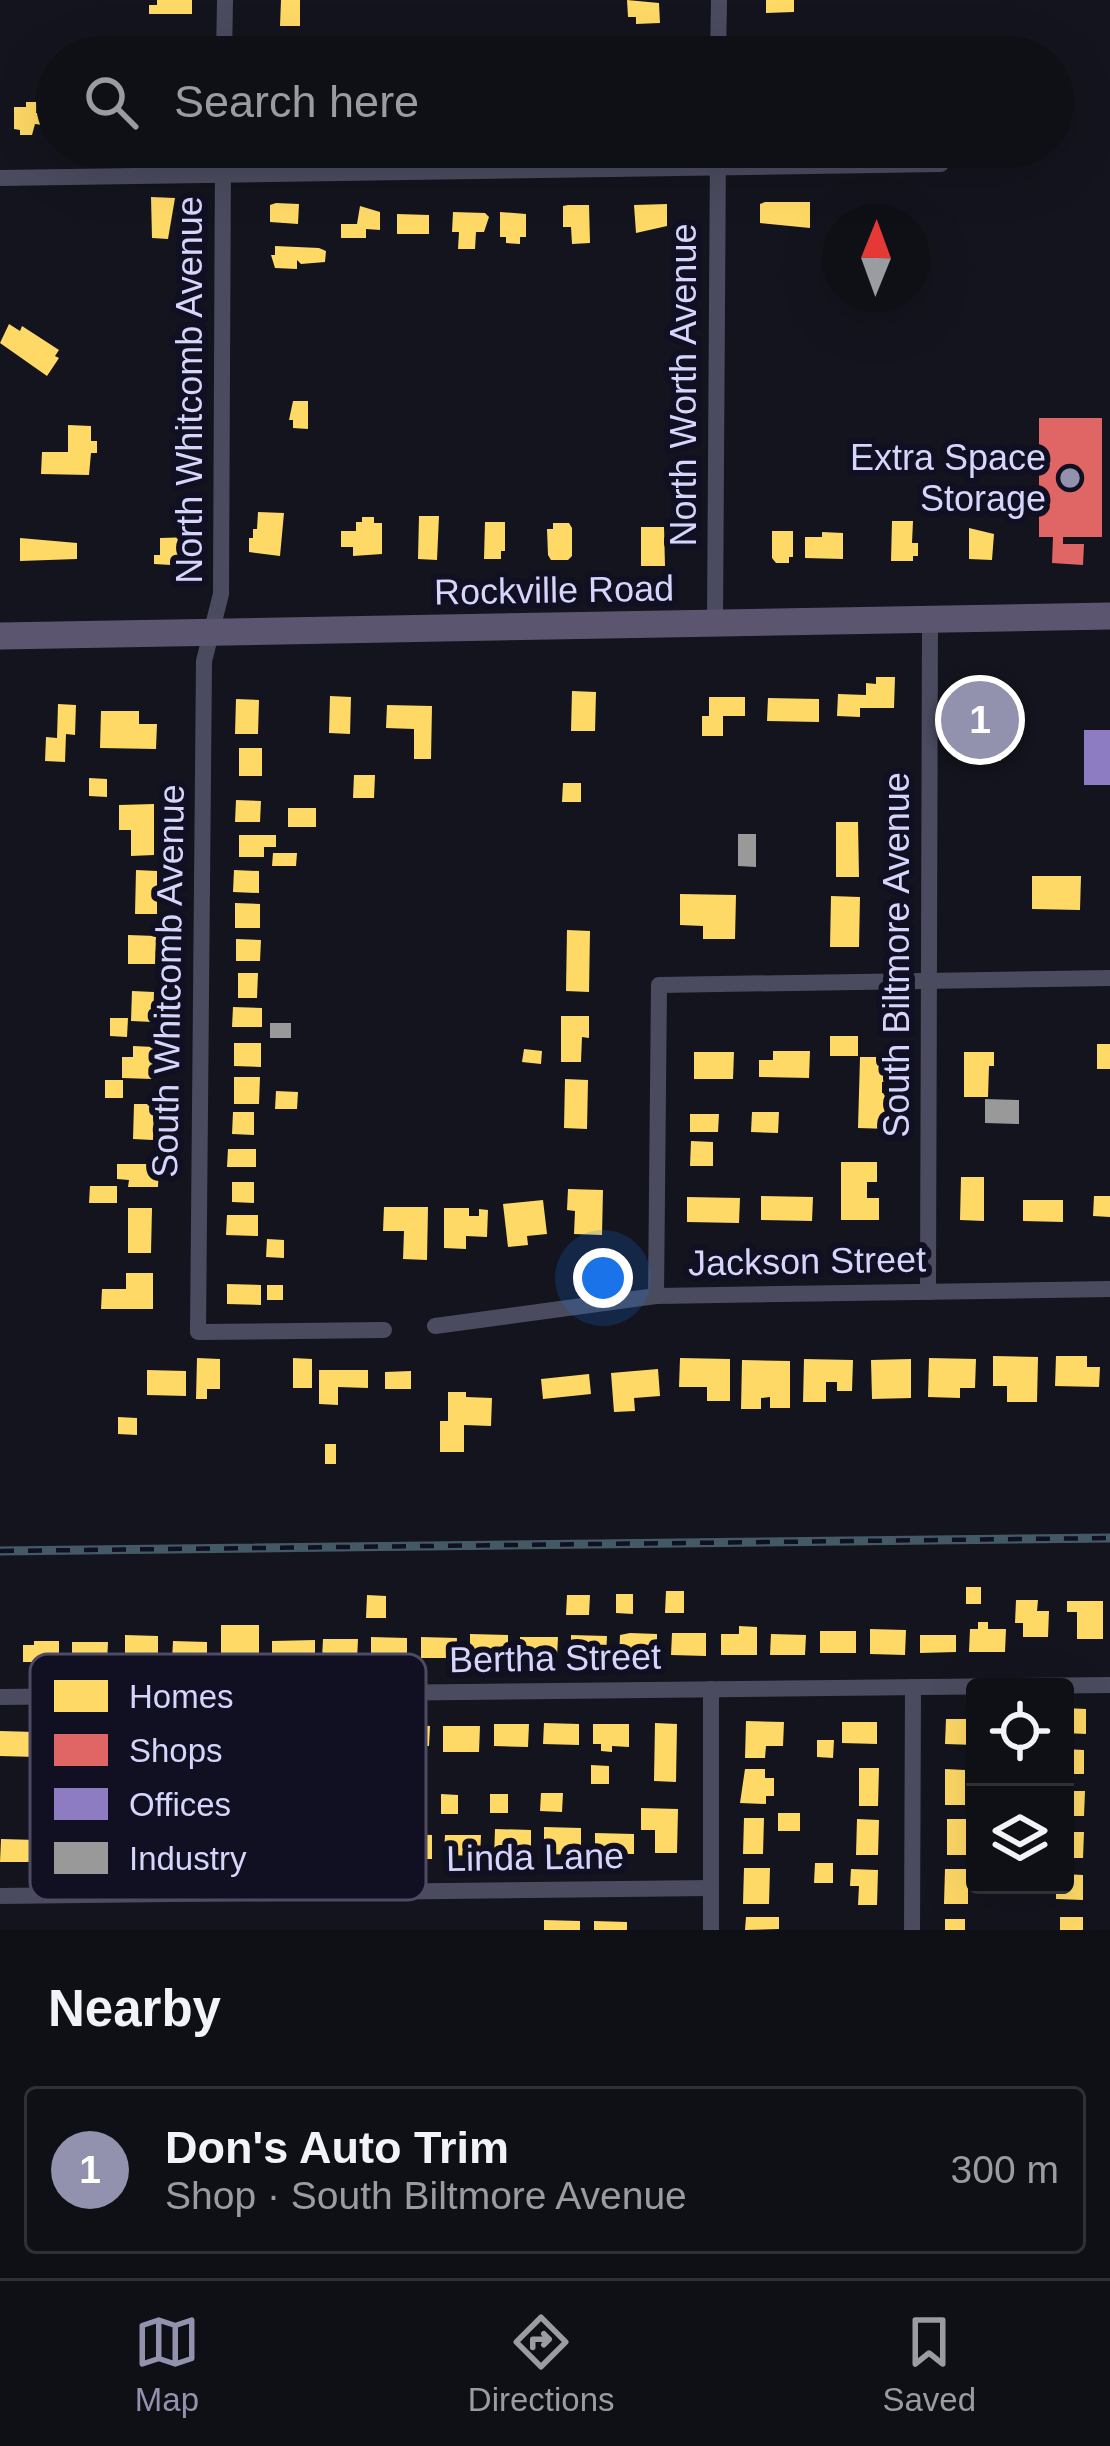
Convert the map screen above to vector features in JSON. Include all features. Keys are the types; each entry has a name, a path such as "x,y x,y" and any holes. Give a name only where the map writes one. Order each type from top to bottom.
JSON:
{"main road":[{"name":"Rockville Road","path":"0,636 1110,616"}],"street":[{"path":"224,36 225,0"},
{"path":"718,0 718,36"},
{"name":"North Whitcomb Avenue","path":"213,632 221,594 223,168"},
{"path":"0,178 594,168"},
{"name":"North Worth Avenue","path":"715,623 718,168"},
{"name":"South Biltmore Avenue","path":"928,1292 930,619"},
{"name":"South Whitcomb Avenue","path":"213,632 204,662 198,1332 384,1330"},
{"path":"656,1296 659,985 1110,978"},
{"name":"Jackson Street","path":"435,1326 656,1296 1110,1289"},
{"name":"Bertha Street","path":"426,1692 1110,1685"},
{"path":"912,1930 913,1687"},
{"path":"711,1688 711,1930"},
{"name":"Bertha Street","path":"0,1697 30,1697"},
{"name":"Linda Lane","path":"426,1891 711,1888"},
{"name":"Linda Lane","path":"0,1896 30,1896"}],"building: Homes":[{"path":"157,0 192,0 192,14 149,14 149,5 157,5"},
{"path":"281,0 300,0 300,26 280,26"},
{"path":"627,0 659,3 660,23 636,24 636,17 628,17"},
{"path":"766,0 794,0 794,12 766,13"},
{"path":"26,102 36,102 36,124 32,135 20,135 14,129 14,107 26,107"},
{"path":"151,197 175,198 168,239 152,238"},
{"path":"810,202 810,228 760,223 760,204"},
{"path":"299,204 298,224 270,222 270,205"},
{"path":"667,204 667,226 636,233 634,205"},
{"path":"589,205 590,243 572,244 571,227 563,227 563,206"},
{"path":"360,206 380,212 380,230 366,229 366,238 341,238 341,224 357,224"},
{"path":"453,212 489,217 484,232 476,232 475,249 458,249 459,232 452,232"},
{"path":"500,212 526,214 526,237 520,237 520,244 506,243 506,237 500,237"},
{"path":"397,214 429,215 429,234 397,234"},
{"path":"275,246 319,248 326,251 325,262 301,264 297,260 297,269 275,268 271,255 275,255"},
{"path":"9,324 20,331 22,326 59,350 47,376 0,343"},
{"path":"293,401 308,401 308,429 293,428 289,420"},
{"path":"68,425 91,426 97,453 91,453 89,475 41,474 42,452 68,452"},
{"path":"258,512 284,513 280,556 249,552"},
{"path":"419,516 439,516 437,560 418,559"},
{"path":"362,517 382,523 382,554 353,556 353,547 341,547 341,531 356,531"},
{"path":"892,521 913,521 912,543 918,543 918,556 913,561 891,561"},
{"path":"485,522 505,522 501,559 484,559"},
{"path":"553,523 569,523 572,528 568,560 551,560 548,555 547,529 553,529"},
{"path":"641,527 664,527 665,566 641,566"},
{"path":"969,528 994,534 992,560 969,559"},
{"path":"772,531 793,531 789,563 776,563 772,558"},
{"path":"822,532 843,533 843,559 805,558 805,537 822,537"},
{"path":"194,537 193,557 171,558 171,565 154,564 154,555 160,555 160,538"},
{"path":"20,538 77,543 77,559 20,561"},
{"path":"876,677 895,677 894,708 860,708 860,717 837,716 838,694 866,695 866,683 876,684"},
{"path":"572,691 596,692 595,731 571,731"},
{"path":"330,696 351,697 350,734 329,733"},
{"path":"709,697 745,697 745,716 723,716 723,736 702,736"},
{"path":"768,698 819,699 819,722 767,721"},
{"path":"236,699 259,700 258,734 235,734"},
{"path":"58,704 76,705 75,735 66,734 65,762 45,761 46,737 57,738"},
{"path":"387,705 432,706 431,759 414,759 414,729 386,728"},
{"path":"101,711 139,711 139,724 157,724 156,749 100,748"},
{"path":"239,748 262,748 262,776 239,776"},
{"path":"354,775 375,775 374,798 353,798"},
{"path":"89,778 107,779 107,797 89,796"},
{"path":"563,783 581,783 581,802 562,802"},
{"path":"236,800 261,801 260,822 235,822"},
{"path":"154,804 154,855 131,856 131,830 119,830 119,805"},
{"path":"288,808 316,808 316,827 288,827"},
{"path":"836,822 858,822 859,877 836,877"},
{"path":"239,835 276,835 276,847 264,847 264,857 239,857"},
{"path":"273,853 297,853 296,866 272,866"},
{"path":"136,870 157,871 157,914 135,914"},
{"path":"234,870 259,871 259,893 233,892"},
{"path":"1032,876 1081,876 1080,910 1032,909"},
{"path":"680,894 736,895 735,939 703,939 703,926 680,925"},
{"path":"831,896 860,897 859,947 830,947"},
{"path":"235,903 260,904 260,928 235,928"},
{"path":"567,930 590,931 589,992 566,991"},
{"path":"128,935 156,936 155,964 128,964"},
{"path":"236,939 261,940 260,961 236,961"},
{"path":"238,973 258,973 257,998 238,998"},
{"path":"132,991 154,992 153,1022 131,1021"},
{"path":"233,1007 262,1008 262,1027 232,1027"},
{"path":"561,1016 589,1016 589,1038 582,1037 581,1062 561,1062"},
{"path":"110,1018 128,1018 127,1037 110,1036"},
{"path":"830,1036 858,1036 858,1056 830,1056"},
{"path":"234,1043 261,1043 261,1067 234,1066"},
{"path":"1097,1044 1110,1044 1110,1069 1097,1069"},
{"path":"133,1046 154,1047 153,1079 122,1078 122,1057 133,1057"},
{"path":"524,1049 542,1051 541,1064 522,1062"},
{"path":"773,1051 810,1051 809,1078 759,1077 759,1060 773,1060"},
{"path":"694,1052 734,1052 733,1079 694,1079"},
{"path":"964,1052 994,1052 988,1097 964,1097"},
{"path":"860,1057 891,1057 891,1082 882,1082 882,1093 891,1093 890,1129 858,1128"},
{"path":"234,1077 260,1077 259,1104 234,1104"},
{"path":"565,1079 588,1080 587,1129 564,1128"},
{"path":"105,1080 123,1080 123,1098 105,1098"},
{"path":"276,1091 298,1092 297,1109 275,1109"},
{"path":"134,1104 154,1104 153,1140 133,1139"},
{"path":"233,1112 254,1112 254,1135 232,1134"},
{"path":"752,1112 779,1112 778,1133 751,1132"},
{"path":"690,1114 719,1114 718,1132 690,1132"},
{"path":"691,1141 713,1142 713,1166 690,1166"},
{"path":"228,1149 256,1149 256,1167 227,1167"},
{"path":"841,1162 877,1162 877,1182 867,1182 867,1198 879,1198 879,1220 841,1220"},
{"path":"117,1164 159,1164 158,1187 128,1187 129,1180 117,1179"},
{"path":"961,1177 984,1177 984,1221 960,1220"},
{"path":"232,1182 254,1182 254,1203 232,1202"},
{"path":"90,1186 117,1186 117,1203 89,1203"},
{"path":"568,1189 603,1190 602,1235 574,1234 575,1211 567,1210"},
{"path":"761,1196 813,1197 812,1221 761,1220"},
{"path":"1094,1196 1110,1196 1110,1217 1093,1216"},
{"path":"687,1197 740,1198 739,1223 687,1222"},
{"path":"543,1200 547,1234 527,1236 528,1245 508,1247 503,1204"},
{"path":"1023,1200 1063,1200 1063,1222 1023,1221"},
{"path":"384,1207 428,1207 427,1260 403,1259 404,1231 383,1231"},
{"path":"128,1208 152,1208 151,1253 128,1253"},
{"path":"444,1208 469,1208 469,1216 479,1216 479,1209 488,1210 487,1237 466,1236 466,1249 444,1248"},
{"path":"227,1215 258,1215 258,1236 226,1235"},
{"path":"267,1239 284,1240 284,1258 266,1257"},
{"path":"126,1273 153,1273 153,1309 101,1309 102,1289 126,1289"},
{"path":"227,1284 261,1285 261,1305 227,1304"},
{"path":"267,1285 283,1285 283,1300 267,1300"},
{"path":"993,1356 1038,1357 1037,1402 1007,1402 1007,1386 993,1386"},
{"path":"1056,1356 1087,1356 1087,1367 1100,1367 1099,1387 1055,1386"},
{"path":"197,1358 220,1359 220,1389 207,1389 207,1399 196,1399"},
{"path":"293,1358 312,1359 312,1388 293,1388"},
{"path":"680,1358 730,1359 730,1401 707,1401 707,1387 679,1387"},
{"path":"929,1358 976,1359 975,1388 960,1388 960,1398 928,1397"},
{"path":"804,1359 853,1360 852,1391 837,1391 837,1382 826,1382 826,1402 803,1402"},
{"path":"911,1359 911,1398 872,1399 871,1360"},
{"path":"742,1360 790,1361 790,1408 770,1408 770,1397 761,1398 761,1409 741,1409"},
{"path":"658,1369 660,1396 634,1398 635,1411 614,1412 611,1373"},
{"path":"147,1370 186,1371 186,1396 147,1395"},
{"path":"319,1370 368,1370 368,1388 338,1387 338,1405 319,1404"},
{"path":"411,1371 411,1389 385,1389 385,1372"},
{"path":"589,1374 591,1394 543,1399 541,1379"},
{"path":"448,1392 492,1398 491,1426 464,1425 464,1452 440,1452 440,1421 448,1421"},
{"path":"118,1417 137,1418 137,1435 118,1434"},
{"path":"325,1444 336,1444 336,1464 325,1464"},
{"path":"966,1587 981,1587 981,1604 966,1604"},
{"path":"666,1591 684,1591 684,1613 665,1613"},
{"path":"616,1594 633,1594 633,1614 616,1613"},
{"path":"367,1595 386,1596 386,1618 366,1618"},
{"path":"567,1595 590,1595 589,1615 566,1615"},
{"path":"1016,1600 1038,1600 1037,1611 1049,1611 1048,1637 1023,1637 1023,1623 1015,1623"},
{"path":"1067,1601 1103,1601 1103,1639 1077,1639 1077,1612 1067,1612"},
{"path":"978,1622 988,1622 988,1629 1006,1629 1005,1652 969,1652 970,1629 978,1629"},
{"path":"221,1625 259,1625 259,1654 221,1654"},
{"path":"739,1626 757,1627 757,1655 721,1655 721,1634 739,1634"},
{"path":"870,1629 906,1630 905,1655 870,1654"},
{"path":"820,1631 856,1631 856,1653 820,1653"},
{"path":"672,1633 706,1633 706,1656 671,1655"},
{"path":"470,1634 508,1635 508,1657 470,1657"},
{"path":"657,1634 657,1661 619,1660 620,1635"},
{"path":"771,1634 806,1635 805,1655 770,1655"},
{"path":"125,1635 158,1636 158,1654 125,1654"},
{"path":"571,1635 607,1636 606,1657 571,1657"},
{"path":"920,1635 956,1635 956,1652 920,1653"},
{"path":"371,1637 407,1638 407,1654 371,1654"},
{"path":"421,1637 457,1638 456,1658 421,1654"},
{"path":"520,1637 558,1637 557,1657 520,1657"},
{"path":"323,1639 358,1639 357,1654 322,1654"},
{"path":"315,1640 315,1654 272,1654 272,1641"},
{"path":"34,1641 59,1641 59,1654 30,1654 30,1662 23,1662 23,1645 34,1645"},
{"path":"173,1641 207,1642 207,1654 172,1654"},
{"path":"72,1642 108,1642 107,1654 72,1654"},
{"path":"1074,1708 1086,1709 1086,1734 1074,1733"},
{"path":"946,1719 966,1719 966,1745 945,1744"},
{"path":"746,1721 784,1722 783,1746 766,1746 765,1758 745,1758"},
{"path":"842,1722 877,1722 877,1744 842,1743"},
{"path":"544,1723 579,1724 579,1745 543,1744"},
{"path":"655,1723 677,1724 676,1782 654,1781"},
{"path":"494,1724 529,1724 528,1747 494,1746"},
{"path":"593,1724 629,1724 629,1747 601,1751 601,1744 593,1744"},
{"path":"443,1726 480,1726 479,1752 443,1752"},
{"path":"0,1731 30,1732 30,1757 0,1756"},
{"path":"817,1740 834,1740 833,1758 817,1757"},
{"path":"1074,1749 1084,1750 1084,1774 1074,1774"},
{"path":"591,1765 609,1766 609,1784 591,1784"},
{"path":"859,1768 879,1768 878,1806 859,1806"},
{"path":"745,1769 765,1769 765,1778 774,1778 774,1796 766,1796 766,1804 740,1803"},
{"path":"945,1769 965,1770 965,1805 945,1805"},
{"path":"1074,1791 1085,1791 1084,1816 1074,1816"},
{"path":"541,1793 563,1793 562,1812 540,1811"},
{"path":"441,1794 458,1795 458,1814 441,1814"},
{"path":"490,1794 508,1794 508,1813 490,1813"},
{"path":"641,1808 678,1809 677,1853 655,1853 655,1830 641,1830"},
{"path":"778,1813 800,1813 800,1831 778,1831"},
{"path":"744,1818 764,1818 763,1854 743,1854"},
{"path":"857,1819 879,1820 878,1855 856,1855"},
{"path":"947,1819 966,1819 966,1855 947,1855"},
{"path":"544,1827 581,1828 581,1855 544,1854"},
{"path":"495,1829 531,1830 531,1850 506,1850 506,1859 494,1859"},
{"path":"1074,1832 1084,1832 1083,1858 1074,1858"},
{"path":"595,1833 634,1834 634,1854 595,1854"},
{"path":"426,1835 432,1835 432,1859 426,1859"},
{"path":"445,1835 481,1835 480,1856 444,1855"},
{"path":"1,1839 30,1840 30,1862 0,1862"},
{"path":"815,1863 833,1863 833,1883 814,1883"},
{"path":"744,1868 770,1868 769,1904 743,1904"},
{"path":"851,1869 878,1870 877,1905 858,1905 859,1886 850,1886"},
{"path":"945,1869 966,1869 968,1904 944,1904"},
{"path":"1074,1874 1083,1875 1083,1900 1056,1899 1056,1894 1074,1894"},
{"path":"746,1917 779,1917 779,1929 745,1930"},
{"path":"1060,1917 1083,1917 1083,1930 1060,1930"},
{"path":"945,1919 965,1919 965,1930 945,1930"},
{"path":"544,1920 580,1921 580,1930 544,1930"},
{"path":"594,1921 627,1922 627,1930 594,1930"}],"building: Shops":[{"name":"Extra Space Storage","path":"1039,418 1102,418 1102,537 1063,537 1063,544 1084,544 1083,565 1052,563 1053,537 1039,537"},
{"path":"959,681 1002,681 1001,761 958,760"}],"building: Offices":[{"path":"1084,730 1110,730 1110,785 1084,785"}],"building: Industry":[{"path":"738,834 756,834 756,867 738,866"},
{"path":"270,1023 291,1023 291,1038 270,1038"},
{"path":"985,1099 1019,1100 1019,1124 985,1123"}],"railway":[{"path":"0,1551 1110,1538"}],"place":[{"name":"Extra Space Storage","path":"1070,478"},
{"name":"Don's Auto Trim","path":"980,720"}]}
